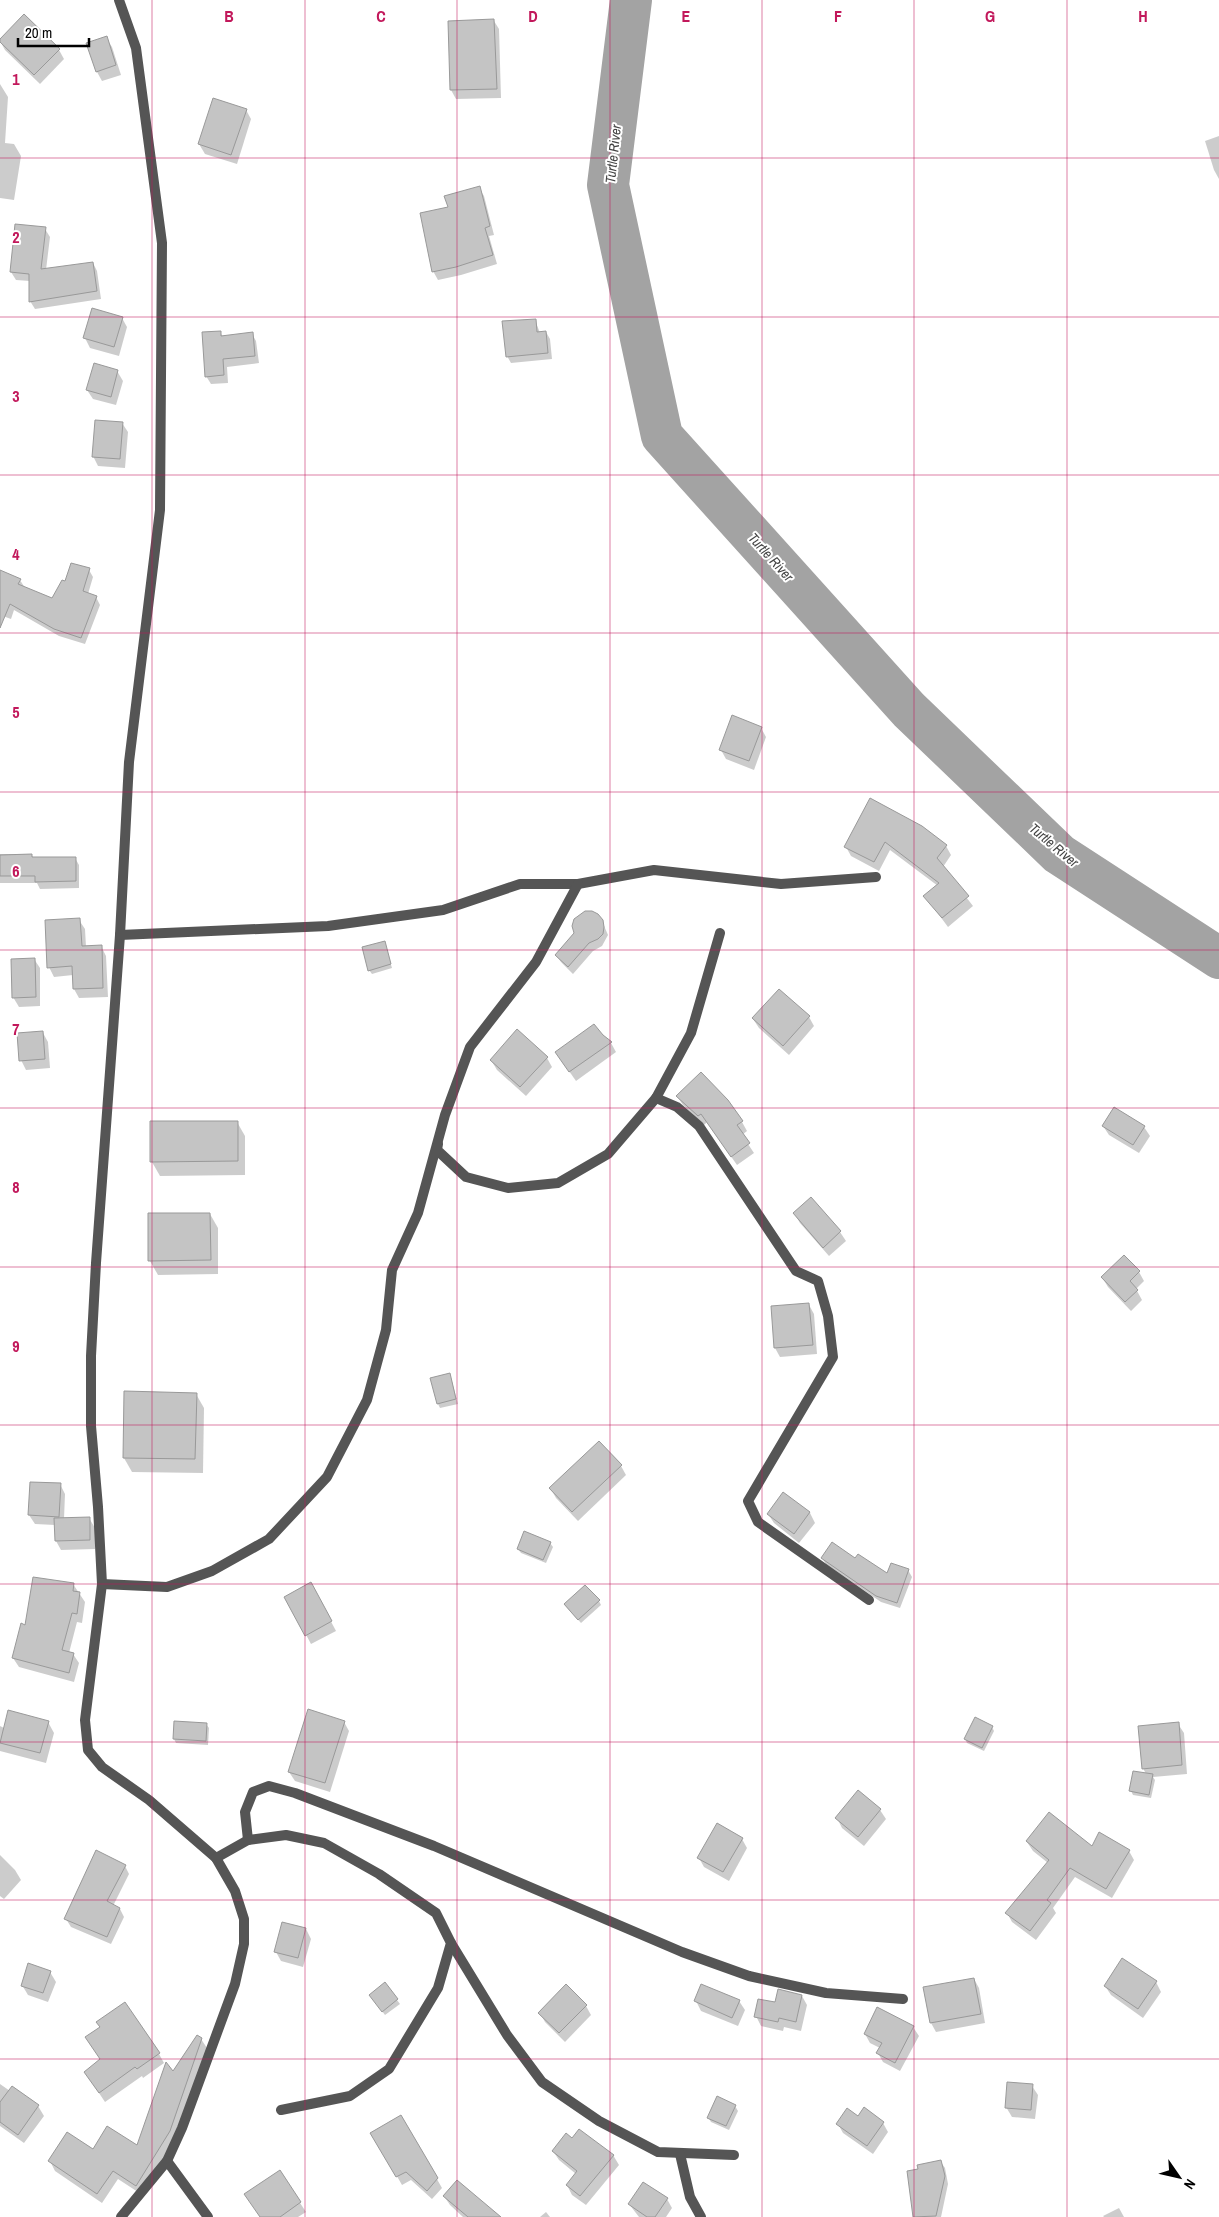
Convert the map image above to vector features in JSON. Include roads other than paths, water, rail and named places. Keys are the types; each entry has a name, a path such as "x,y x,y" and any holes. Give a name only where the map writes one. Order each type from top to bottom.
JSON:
{"street":[{"path":"119,0 136,48 162,243 160,510 129,762 120,935 96,1263 91,1356 91,1426 102,1584 85,1720 88,1750 102,1767 149,1800 216,1858 235,1891 244,1918 244,1944 235,1984 182,2128 167,2161 121,2217"},
{"path":"120,935 328,926 443,910 520,884 578,884 654,870 781,884 876,877"},
{"path":"102,1584 167,1587 212,1571 269,1539 327,1477 367,1400 386,1330 392,1270 418,1213 445,1115 470,1047 536,962 578,884"},
{"path":"445,1115 437,1150 466,1177 508,1188 558,1183 608,1154 656,1098 691,1033 720,933"},
{"path":"656,1098 677,1107 699,1126 796,1271 818,1281 828,1316 833,1357 748,1501 758,1522 869,1600"},
{"path":"248,1840 245,1812 250,1798 253,1792 270,1786 295,1793 434,1846 682,1952 749,1976 826,1993 902,1999"},
{"path":"216,1858 248,1840 286,1835 324,1843 379,1874 436,1913 451,1943 507,2035 542,2082 600,2122 658,2152 734,2155"},
{"path":"281,2110 350,2096 389,2069 438,1988 451,1943"},
{"path":"680,2154 690,2197 701,2217"},
{"path":"167,2161 208,2217"}],"waterway":[{"name":"Turtle River","path":"631,0 608,185 662,436 909,710 1059,854 1219,958"}]}
